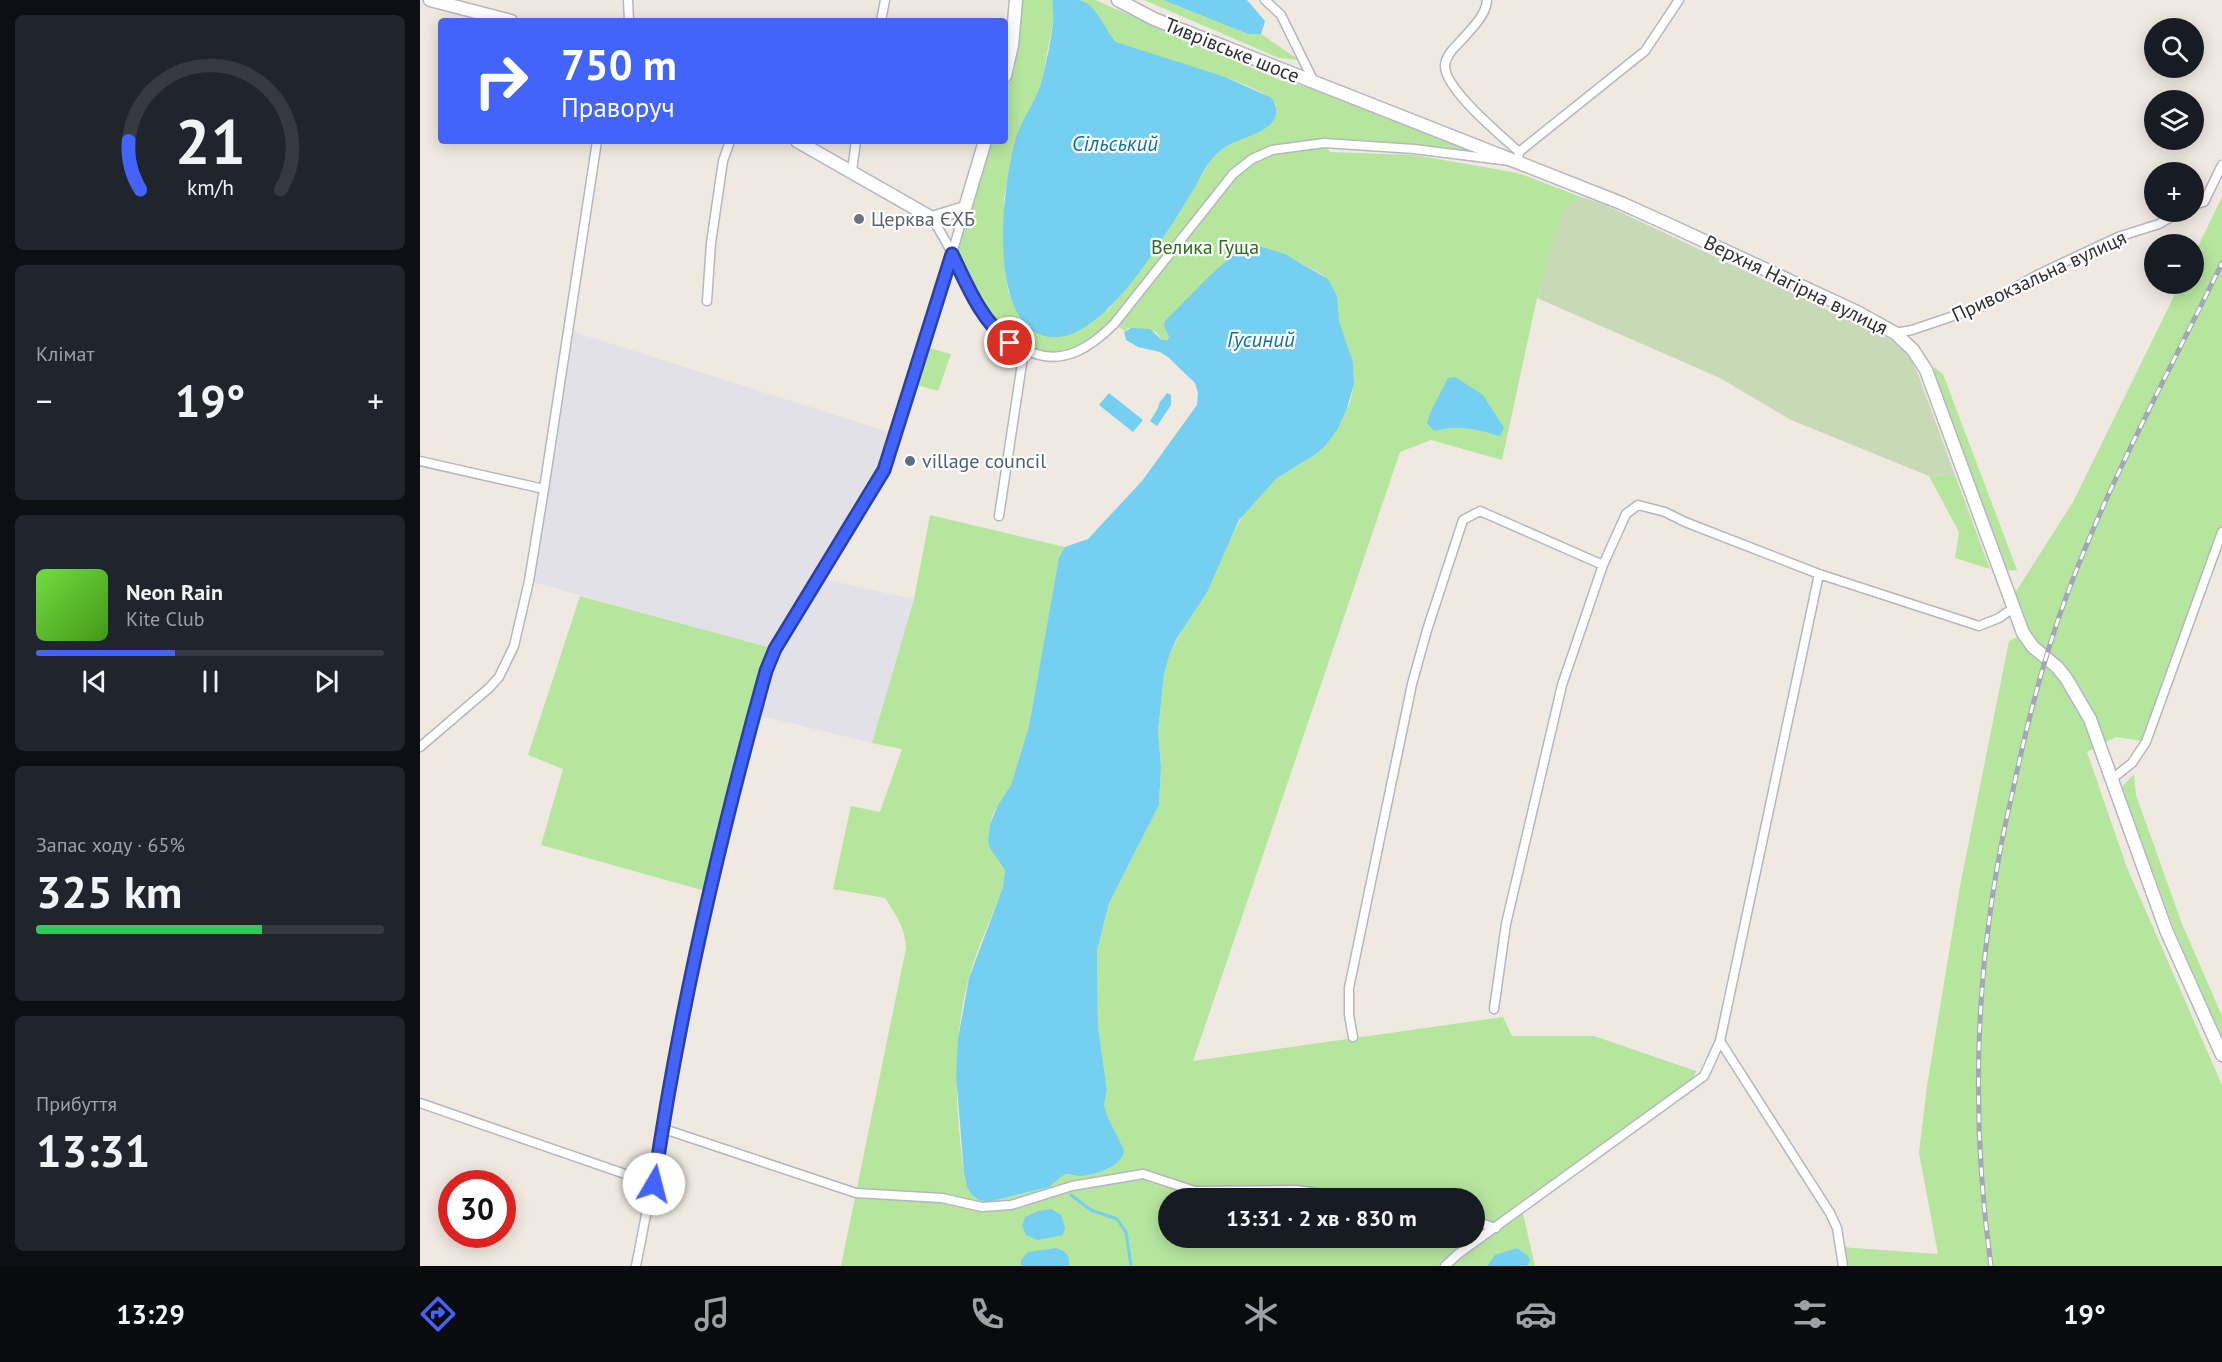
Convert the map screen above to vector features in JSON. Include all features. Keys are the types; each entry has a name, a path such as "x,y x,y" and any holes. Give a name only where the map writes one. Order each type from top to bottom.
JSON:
{"main road":[{"path":"430,0 499,18"},
{"path":"1008,63 1016,0"},
{"name":"Тиврівське шосе","path":"1118,0 1154,19 1314,82"},
{"name":"Верхня Нагірна вулиця","path":"1314,82 1519,157 1857,312 1895,333 1913,350 1926,370 2013,608 2028,641 2057,667 2078,696 2090,719 2166,930 2222,1055"},
{"path":"802,144 932,218 965,208 984,144"}],"street":[{"path":"628,0 629,18"},
{"path":"882,18 885,0"},
{"path":"1265,0 1281,15 1314,82"},
{"path":"1487,0 1481,16 1449,54 1445,66 1447,77 1455,90 1519,157"},
{"path":"932,218 974,299 991,325 1010,343 1024,350 1043,357 1062,357 1081,350 1103,335 1233,174 1262,154 1284,148 1324,143 1519,157 1645,51 1679,0"},
{"path":"420,747 489,688 507,664 514,646 529,581 597,144"},
{"path":"707,301 711,243 723,161 729,144"},
{"path":"852,171 856,144"},
{"path":"2204,202 2222,165"},
{"path":"636,1266 654,1184 662,1128 709,892 766,671 775,649 884,470 965,208"},
{"name":"Привокзальна вулиця","path":"1895,333 1912,330 1983,306 2037,275 2118,237 2162,222"},
{"path":"999,516 1024,350"},
{"path":"420,461 544,489"},
{"path":"1494,1009 1506,924 1562,685 1603,566 1626,514 1638,505 1665,512 1684,522 1819,574 1979,626 1999,618 2013,608"},
{"path":"1353,1037 1349,1015 1349,988 1406,708 1427,630 1463,520 1480,511 1603,566"},
{"path":"2112,779 2132,763 2146,742 2222,532"},
{"path":"1445,1266 1458,1254 1704,1076 1720,1041 1819,574"},
{"path":"1720,1041 1830,1213 1837,1228 1843,1266"},
{"path":"420,1103 654,1184"},
{"path":"662,1128 856,1193 942,1198 982,1208 1011,1205 1072,1186 1143,1174 1186,1188"},
{"path":"1485,1224 1496,1228"}],"shaded area":[{"path":"568,330 895,434 883,470 818,578 914,599 872,743 754,714 774,649 529,581"}],"green space":[{"name":"Велика Гуща","path":"1016,0 1053,0 1053,21 1043,76 1035,101 1017,135 1004,198 1005,270 1008,291 1016,309 1032,329 1109,309 1158,247 1212,158 1223,148 1238,140 1276,105 1266,96 1227,78 1131,49 1116,42 1096,11 1080,0 1095,0 1280,80 1313,89 1467,150 1467,153 1324,144 1330,152 1415,155 1518,173 1581,197 1564,209 1537,298 1502,460 1431,440 1400,452 1193,1061 1503,1017 1512,1036 1594,1036 1696,1071 1692,1085 1522,1209 1535,1266 1527,1266 1530,1261 1496,1255 1487,1266 841,1266 906,948 902,927 885,898 833,889 851,806 880,812 902,749 872,743 914,599 930,515 1065,547 1059,557 1029,726 1011,785 993,814 990,824 988,841 1005,870 1003,887 969,977 960,1025 957,1099 964,1173 974,1196 988,1202 1049,1187 1065,1174 1079,1176 1109,1168 1108,1118 1104,1105 1107,1090 1098,1027 1097,951 1109,903 1159,805 1161,766 1158,732 1164,674 1170,653 1243,515 1277,478 1325,446 1337,429 1350,402 1354,384 1353,362 1323,275 1294,259 1247,246 1223,265 1166,340 1162,340 1156,332 1128,328 1125,331 1114,324 1081,350 1043,357 996,331 952,254 984,144 1008,144 1008,55"},
{"path":"1144,0 1163,0 1248,34 1261,34 1299,60 1279,58"},
{"path":"1581,197 1601,203 1892,340 1910,358 1918,374 1955,475 1929,476 1791,420 1720,378 1537,298 1564,208"},
{"path":"2222,197 2222,524 2142,741 2116,737 2087,752 2127,868 2222,1085 2222,1266 1843,1266 1840,1247 1938,1254 1919,1153 1927,1086 1960,886 2009,641 2030,631 2015,593 2073,502 2175,294 2204,294 2204,234"},
{"path":"929,348 951,354 938,391 917,385"},
{"path":"1934,367 1943,374 2017,570 2001,571 1932,386"},
{"path":"1955,475 1990,569 1955,558 1959,532 1929,476"},
{"path":"580,596 775,649 709,892 541,845 563,769 528,755"},
{"path":"2134,774 2136,795 2182,924 2222,1016 2222,1037 2173,927 2122,787"}],"water":[{"name":"Сільський","path":"1053,0 1085,2 1096,11 1116,42 1225,77 1272,98 1276,109 1275,118 1269,125 1229,145 1213,158 1169,230 1130,284 1108,309 1084,327 1061,337 1039,334 1023,321 1012,300 1005,273 1003,244 1004,213 1011,158 1019,130 1038,92 1043,76 1052,29"},
{"path":"1163,0 1247,0 1265,21 1261,34 1248,34"},
{"name":"Гусиний","path":"1252,244 1285,254 1328,279 1337,296 1339,321 1353,362 1354,384 1346,411 1337,430 1325,446 1277,478 1239,520 1207,592 1170,653 1164,674 1158,732 1161,766 1159,805 1109,903 1097,951 1098,1027 1107,1090 1104,1105 1124,1150 1122,1156 1119,1161 1100,1172 1080,1176 1065,1174 1049,1187 988,1202 979,1200 967,1187 964,1173 956,1075 958,1039 969,978 1003,887 1005,870 990,848 988,841 990,824 998,805 1011,785 1029,726 1059,557 1065,547 1088,539 1142,481 1197,405 1198,393 1195,383 1168,357 1160,352 1138,347 1126,340 1124,332 1131,328 1150,329 1162,340 1167,340 1169,336 1164,326 1165,321 1219,267"},
{"path":"1455,377 1483,395 1504,428 1500,436 1475,429 1434,431 1427,423 1448,378"},
{"path":"1109,393 1143,420 1133,432 1099,405"},
{"path":"1167,393 1171,395 1171,405 1157,426 1150,421"},
{"path":"1051,1209 1061,1215 1065,1228 1063,1235 1038,1240 1026,1235 1022,1226 1025,1217 1038,1211"},
{"path":"1056,1248 1067,1254 1069,1266 1021,1266 1021,1260 1028,1252"},
{"path":"1517,1248 1528,1256 1530,1261 1527,1266 1487,1266 1495,1255"}],"waterway":[{"path":"1071,1195 1091,1210 1117,1219 1126,1232 1131,1266"}],"railway":[{"path":"1991,1266 1985,1220 1979,1126 1978,1080 1982,986 1997,867 2024,740 2051,641 2102,508 2222,263"}],"place":[{"name":"Церква ЄХБ","path":"859,219"},
{"name":"village council","path":"910,461"}],"route":[{"path":"654,1184 662,1128 709,892 766,671 775,649 884,470 952,254 980,309 996,331 1010,343"}]}
